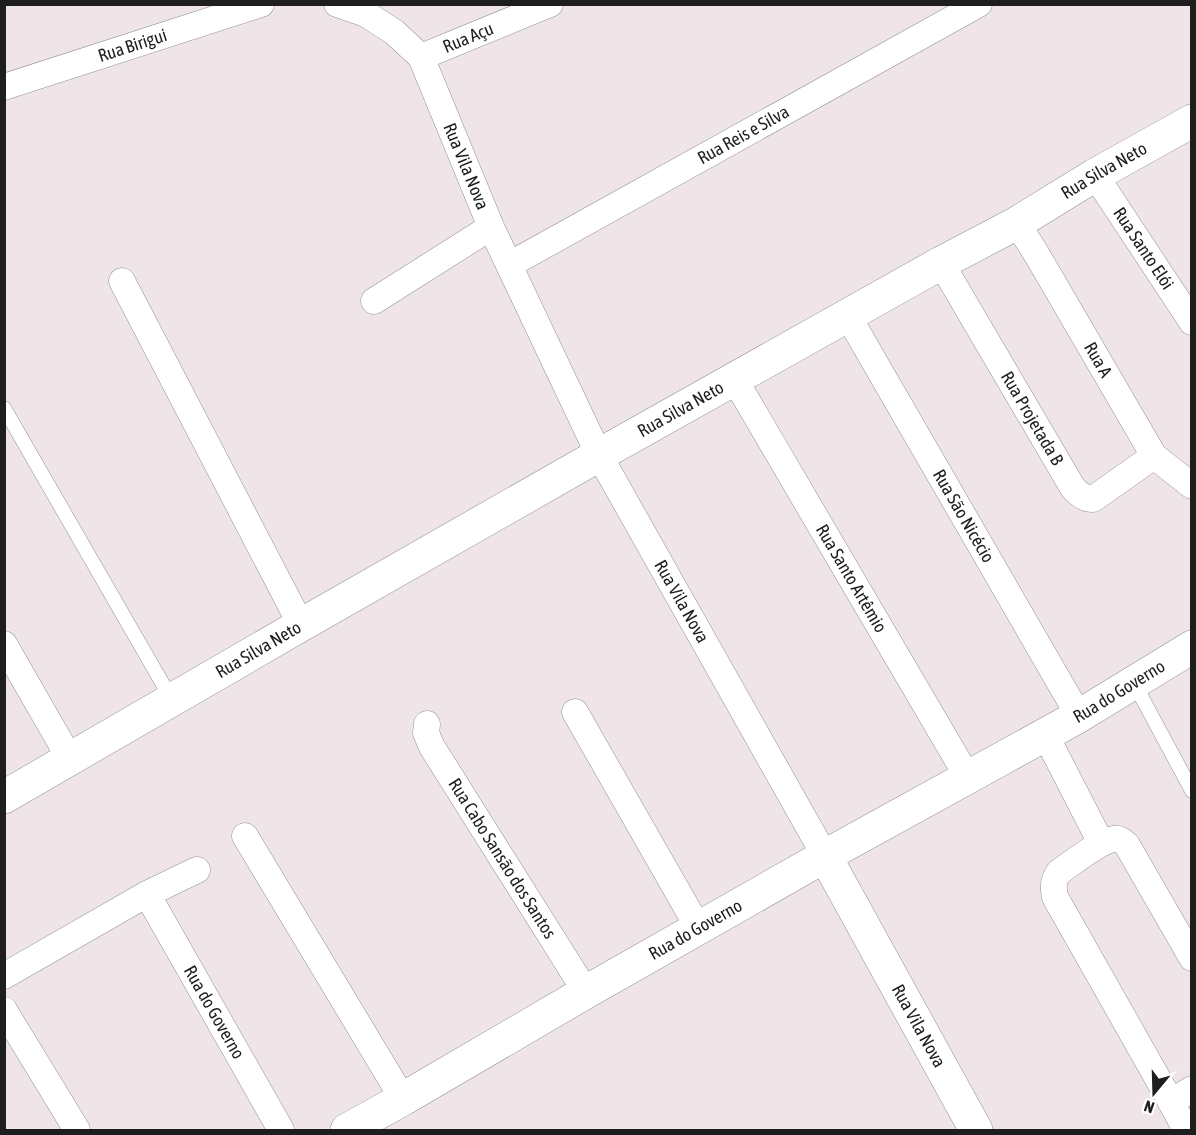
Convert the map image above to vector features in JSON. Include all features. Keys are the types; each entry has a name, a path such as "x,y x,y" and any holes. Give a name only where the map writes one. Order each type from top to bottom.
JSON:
{"street":[{"name":"Rua Birigui","path":"4,87 261,4"},
{"path":"337,4 366,14 394,32 421,57"},
{"name":"Rua Açu","path":"421,57 550,4"},
{"name":"Rua Reis e Silva","path":"509,265 979,4"},
{"name":"Rua Vila Nova","path":"421,57 491,227 599,455 825,856 976,1131"},
{"name":"Rua Silva Neto","path":"4,798 599,455 941,263 1017,223 1095,175 1191,121"},
{"name":"Rua Santo Elói","path":"1095,175 1191,322"},
{"name":"Rua A","path":"1017,223 1154,456 1191,486"},
{"path":"374,301 491,227"},
{"name":"Rua Projetada B","path":"941,263 1073,488 1080,495 1093,499 1154,456"},
{"path":"123,281 301,625"},
{"name":"Rua São Nicécio","path":"848,316 1079,716"},
{"name":"Rua Santo Artêmio","path":"735,380 967,776"},
{"path":"4,644 70,759"},
{"name":"Rua do Governo","path":"347,1131 825,856 1079,716 1191,647"},
{"path":"575,712 699,929"},
{"name":"Rua Cabo Sansão dos Santos","path":"427,724 426,733 432,747 586,992"},
{"path":"1045,734 1101,843"},
{"path":"245,836 403,1099"},
{"path":"1186,1131 1181,1095 1055,897 1054,879 1059,872 1101,843 1118,839 1127,845 1191,958"},
{"path":"4,976 147,894 197,870"},
{"name":"Rua do Governo","path":"147,894 281,1131"},
{"path":"4,1010 77,1131"}],"lane":[{"path":"4,408 172,700"},
{"path":"1134,683 1191,791"}]}
